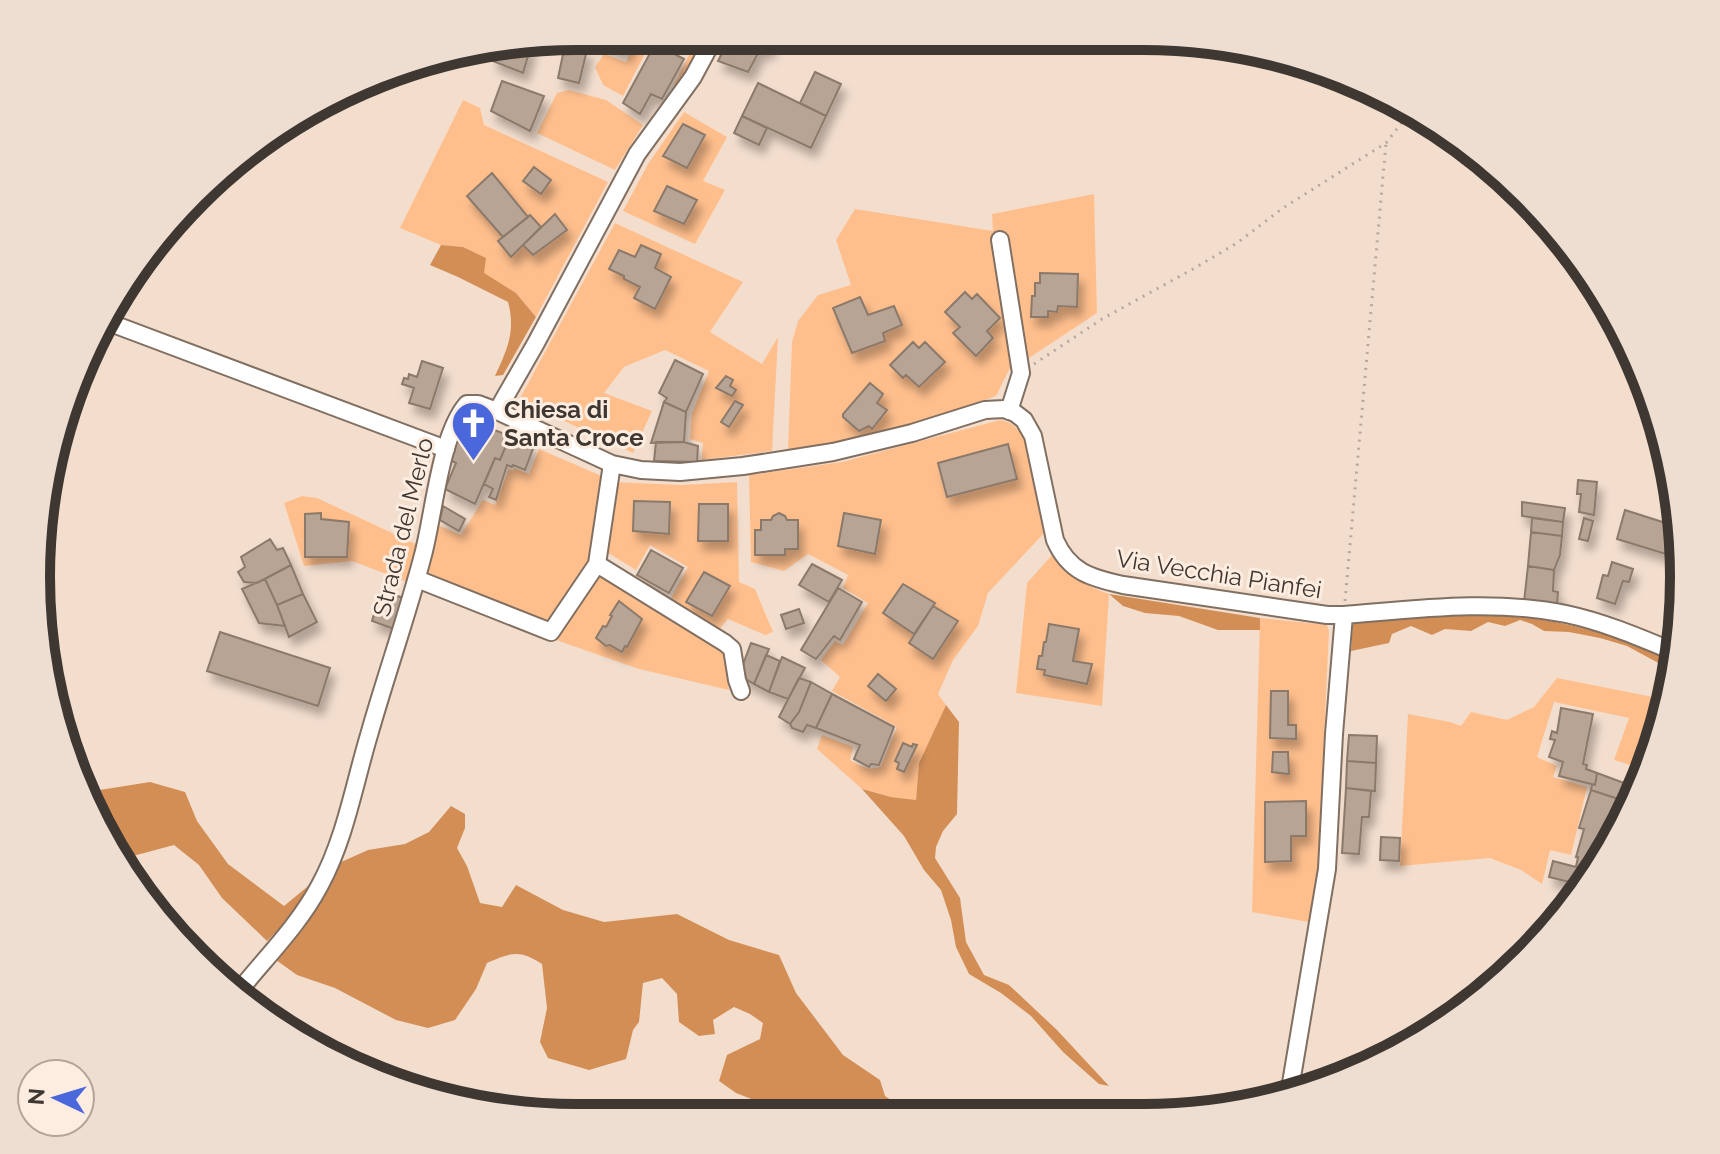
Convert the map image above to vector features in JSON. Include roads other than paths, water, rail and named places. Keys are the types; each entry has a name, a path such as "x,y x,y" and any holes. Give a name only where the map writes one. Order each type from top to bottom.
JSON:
{"street":[{"path":"708,50 693,77 637,154 497,411 612,464 641,470 680,472 854,448 985,410 1009,411 1021,373 1000,240"},
{"path":"115,325 446,449"},
{"name":"Strada del Merlo","path":"244,985 303,912 320,887 330,864 417,579 446,449 458,418 467,404 478,404 497,411"},
{"name":"Via Vecchia Pianfei","path":"1009,411 1029,428 1038,454 1055,540 1065,558 1080,571 1103,581 1310,613 1344,615 1464,607 1538,610 1587,620 1665,648"},
{"path":"417,579 551,632 597,564 612,464"},
{"path":"597,564 732,649 741,691"},
{"path":"1291,1082 1327,869 1344,615"}],"place":[{"name":"Chiesa di Santa Croce","path":"473,462"}]}
